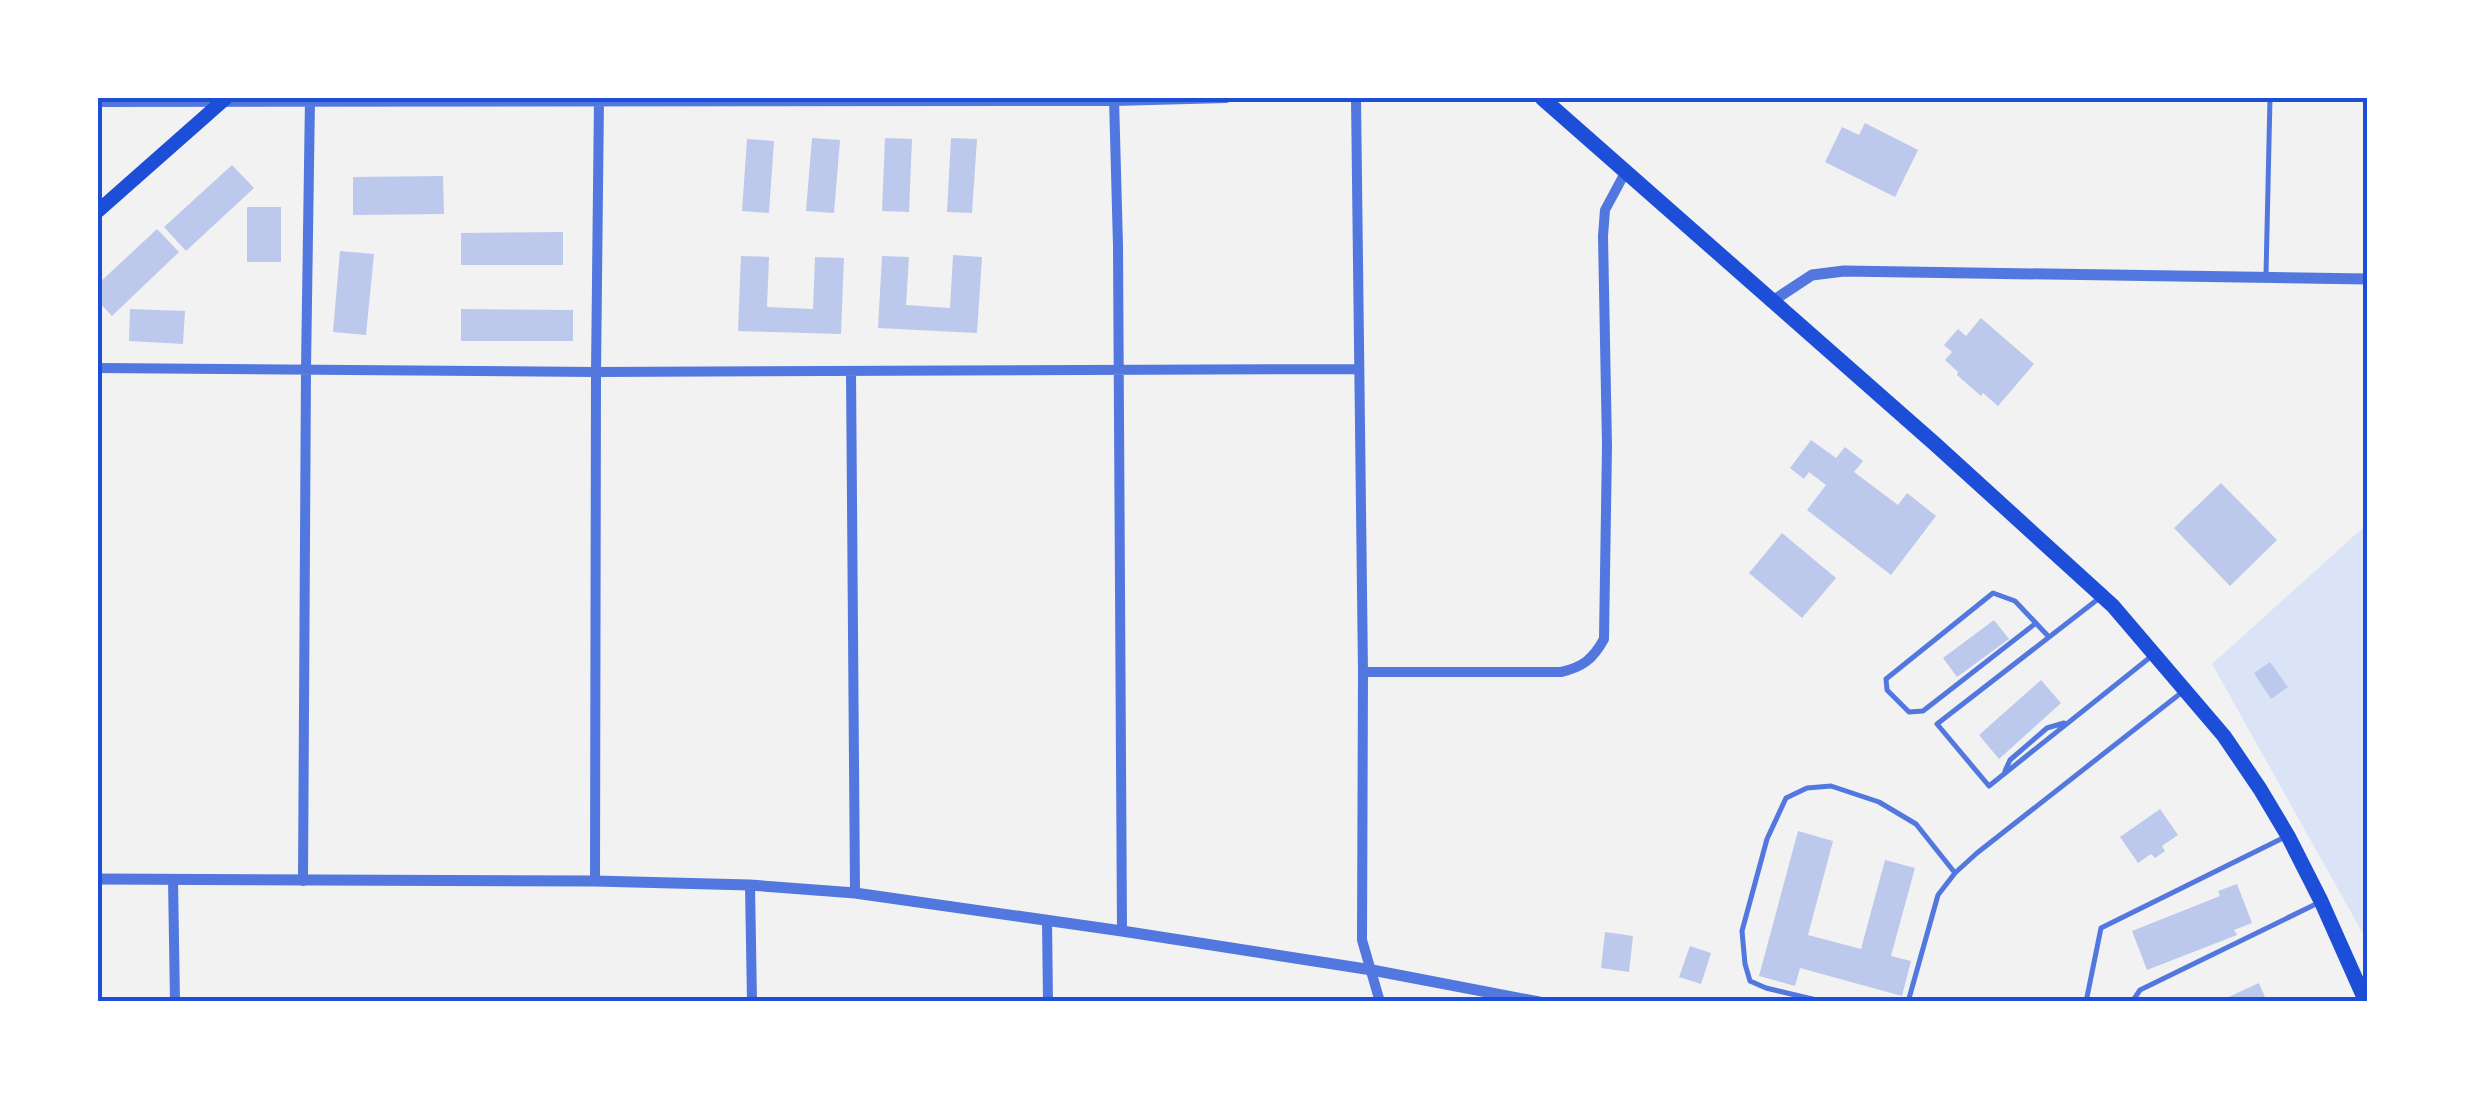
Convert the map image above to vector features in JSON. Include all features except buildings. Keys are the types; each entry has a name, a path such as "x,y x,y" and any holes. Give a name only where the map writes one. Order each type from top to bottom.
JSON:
{"main road":[{"path":"1542,98 1935,444 2102,596 2155,654 2233,749 2288,836 2366,1002"},
{"path":"98,211 222,100"}],"street":[{"path":"98,102 1226,98"},
{"path":"1356,98 1362,940 1380,1002"},
{"path":"595,881 599,99"},
{"path":"1114,99 1122,931"},
{"path":"303,881 310,100"},
{"path":"1363,672 1562,672 1582,667 1604,639 1607,446 1603,236 1605,210 1626,171"},
{"path":"1771,302 1812,276 1844,272 2368,279"},
{"path":"98,368 596,372 1358,369"},
{"path":"852,370 854,893"},
{"path":"98,879 595,881 750,885 854,893 1372,970 1539,1002"},
{"path":"172,879 175,1002"},
{"path":"750,885 752,1002"},
{"path":"1047,921 1048,1002"}],"lane":[{"path":"2266,278 2270,98"},
{"path":"2036,624 1923,711 1909,712 1887,690 1886,679 1993,593 2016,601 2049,637"},
{"path":"2102,596 1936,724 1988,786 2155,654"},
{"path":"1908,1002 1938,895 1955,873 2186,689"},
{"path":"1825,1002 1750,981 1745,964 1742,931 1767,839 1786,798 1807,788 1831,786 1879,802 1916,824 1955,873"},
{"path":"2086,1002 2101,928 2288,836"},
{"path":"2132,1002 2140,990 2321,902"}],"shaded area":[{"path":"2367,524 2367,941 2212,664"}]}
